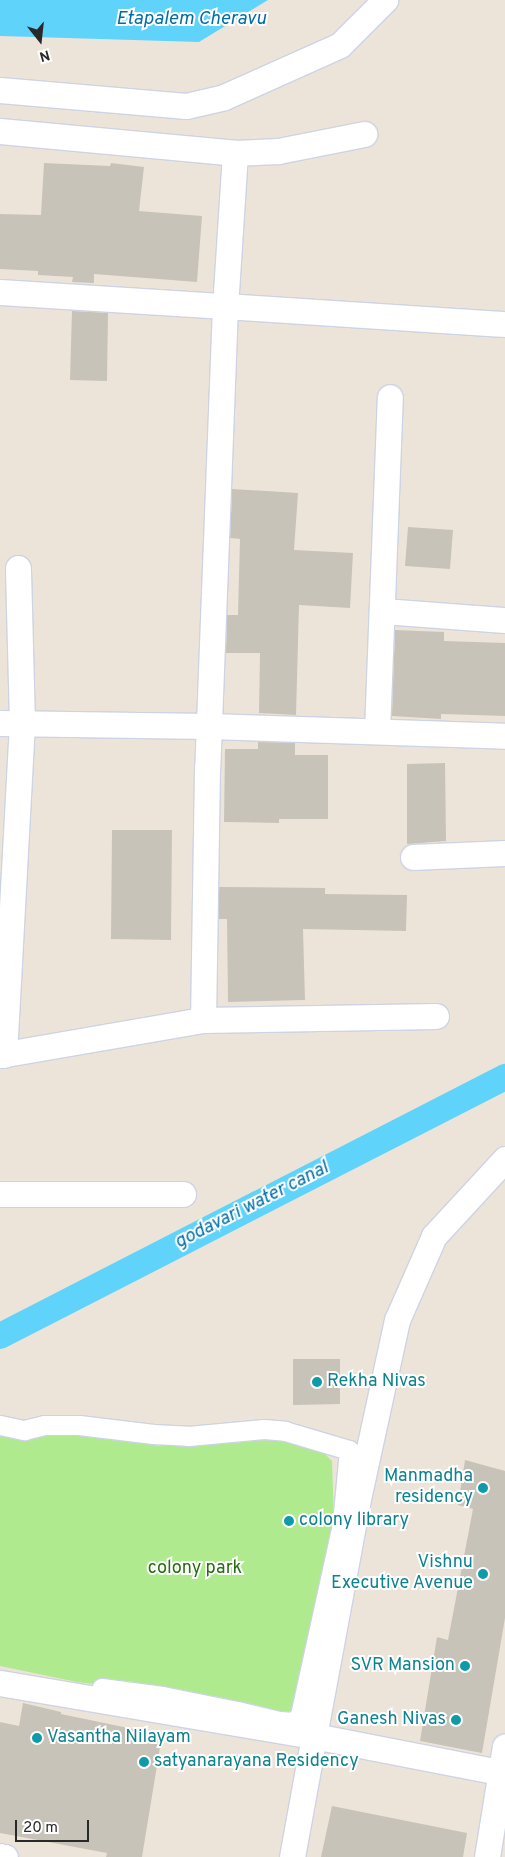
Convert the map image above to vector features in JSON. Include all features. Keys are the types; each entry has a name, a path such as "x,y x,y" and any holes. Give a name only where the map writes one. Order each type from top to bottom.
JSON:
{"street":[{"path":"0,90 186,106 224,97 340,45 385,0"},
{"path":"0,131 235,153 278,151 364,134"},
{"path":"203,1020 210,726 225,306 235,153"},
{"path":"0,292 505,324"},
{"path":"377,731 390,397"},
{"path":"18,568 11,723 2,1055 203,1020 436,1016"},
{"path":"382,611 505,620"},
{"path":"11,723 210,726 505,736"},
{"path":"413,857 505,853"},
{"path":"292,1857 357,1504 397,1320 434,1236 505,1160"},
{"path":"0,1194 183,1194"},
{"path":"0,1425 24,1430 44,1425 79,1425 153,1434 188,1436 264,1429 285,1431 349,1450 342,1524 300,1715 294,1722 278,1721 237,1710 162,1696 0,1672"},
{"path":"0,1683 314,1736 502,1773"},
{"path":"486,1857 502,1773 505,1746"},
{"path":"0,1856 5,1857"}],"green space":[{"name":"colony park","path":"39,1432 47,1435 97,1435 158,1446 241,1437 289,1441 317,1446 332,1461 334,1523 296,1716 184,1695 77,1682 0,1666 0,1433"}],"water":[{"name":"Etapalem Cheravu","path":"0,0 268,0 199,42 0,36"}],"building":[{"path":"44,163 110,166 111,163 144,167 139,211 202,216 197,282 94,274 94,283 72,282 73,277 38,275 38,271 0,269 0,214 41,215"},
{"path":"72,311 108,313 107,381 70,380"},
{"path":"232,489 298,493 294,550 353,553 350,608 299,605 296,715 259,713 260,653 226,653 227,615 238,615 240,539 230,538"},
{"path":"408,527 453,530 450,569 405,566"},
{"path":"395,630 444,632 444,641 505,643 505,716 441,714 441,719 392,716"},
{"path":"258,742 295,743 295,755 328,755 328,819 279,819 279,823 224,822 225,749 258,749"},
{"path":"445,763 446,841 407,844 407,764"},
{"path":"112,830 172,830 171,940 111,939"},
{"path":"219,887 325,888 325,894 407,895 406,931 303,929 305,1000 228,1002 227,919 219,919"},
{"name":"Rekha Nivas","path":"293,1359 340,1359 340,1404 293,1405"},
{"path":"465,1460 505,1471 505,1618 482,1753 420,1741 437,1637 448,1640 473,1509 458,1505"},
{"path":"23,1703 61,1712 61,1714 162,1735 142,1857 106,1857 107,1853 0,1833 0,1722 19,1726"},
{"path":"332,1806 467,1833 463,1857 321,1857"}],"waterway":[{"name":"godavari water canal","path":"0,1336 505,1077"}],"place":[{"name":"Rekha Nivas","path":"317,1382"},
{"name":"Manmadha residency","path":"483,1488"},
{"name":"colony library","path":"289,1521"},
{"name":"Vishnu Executive Avenue","path":"483,1574"},
{"name":"SVR Mansion","path":"465,1666"},
{"name":"Ganesh Nivas","path":"456,1720"},
{"name":"Vasantha Nilayam","path":"37,1738"},
{"name":"satyanarayana Residency","path":"144,1762"}]}
